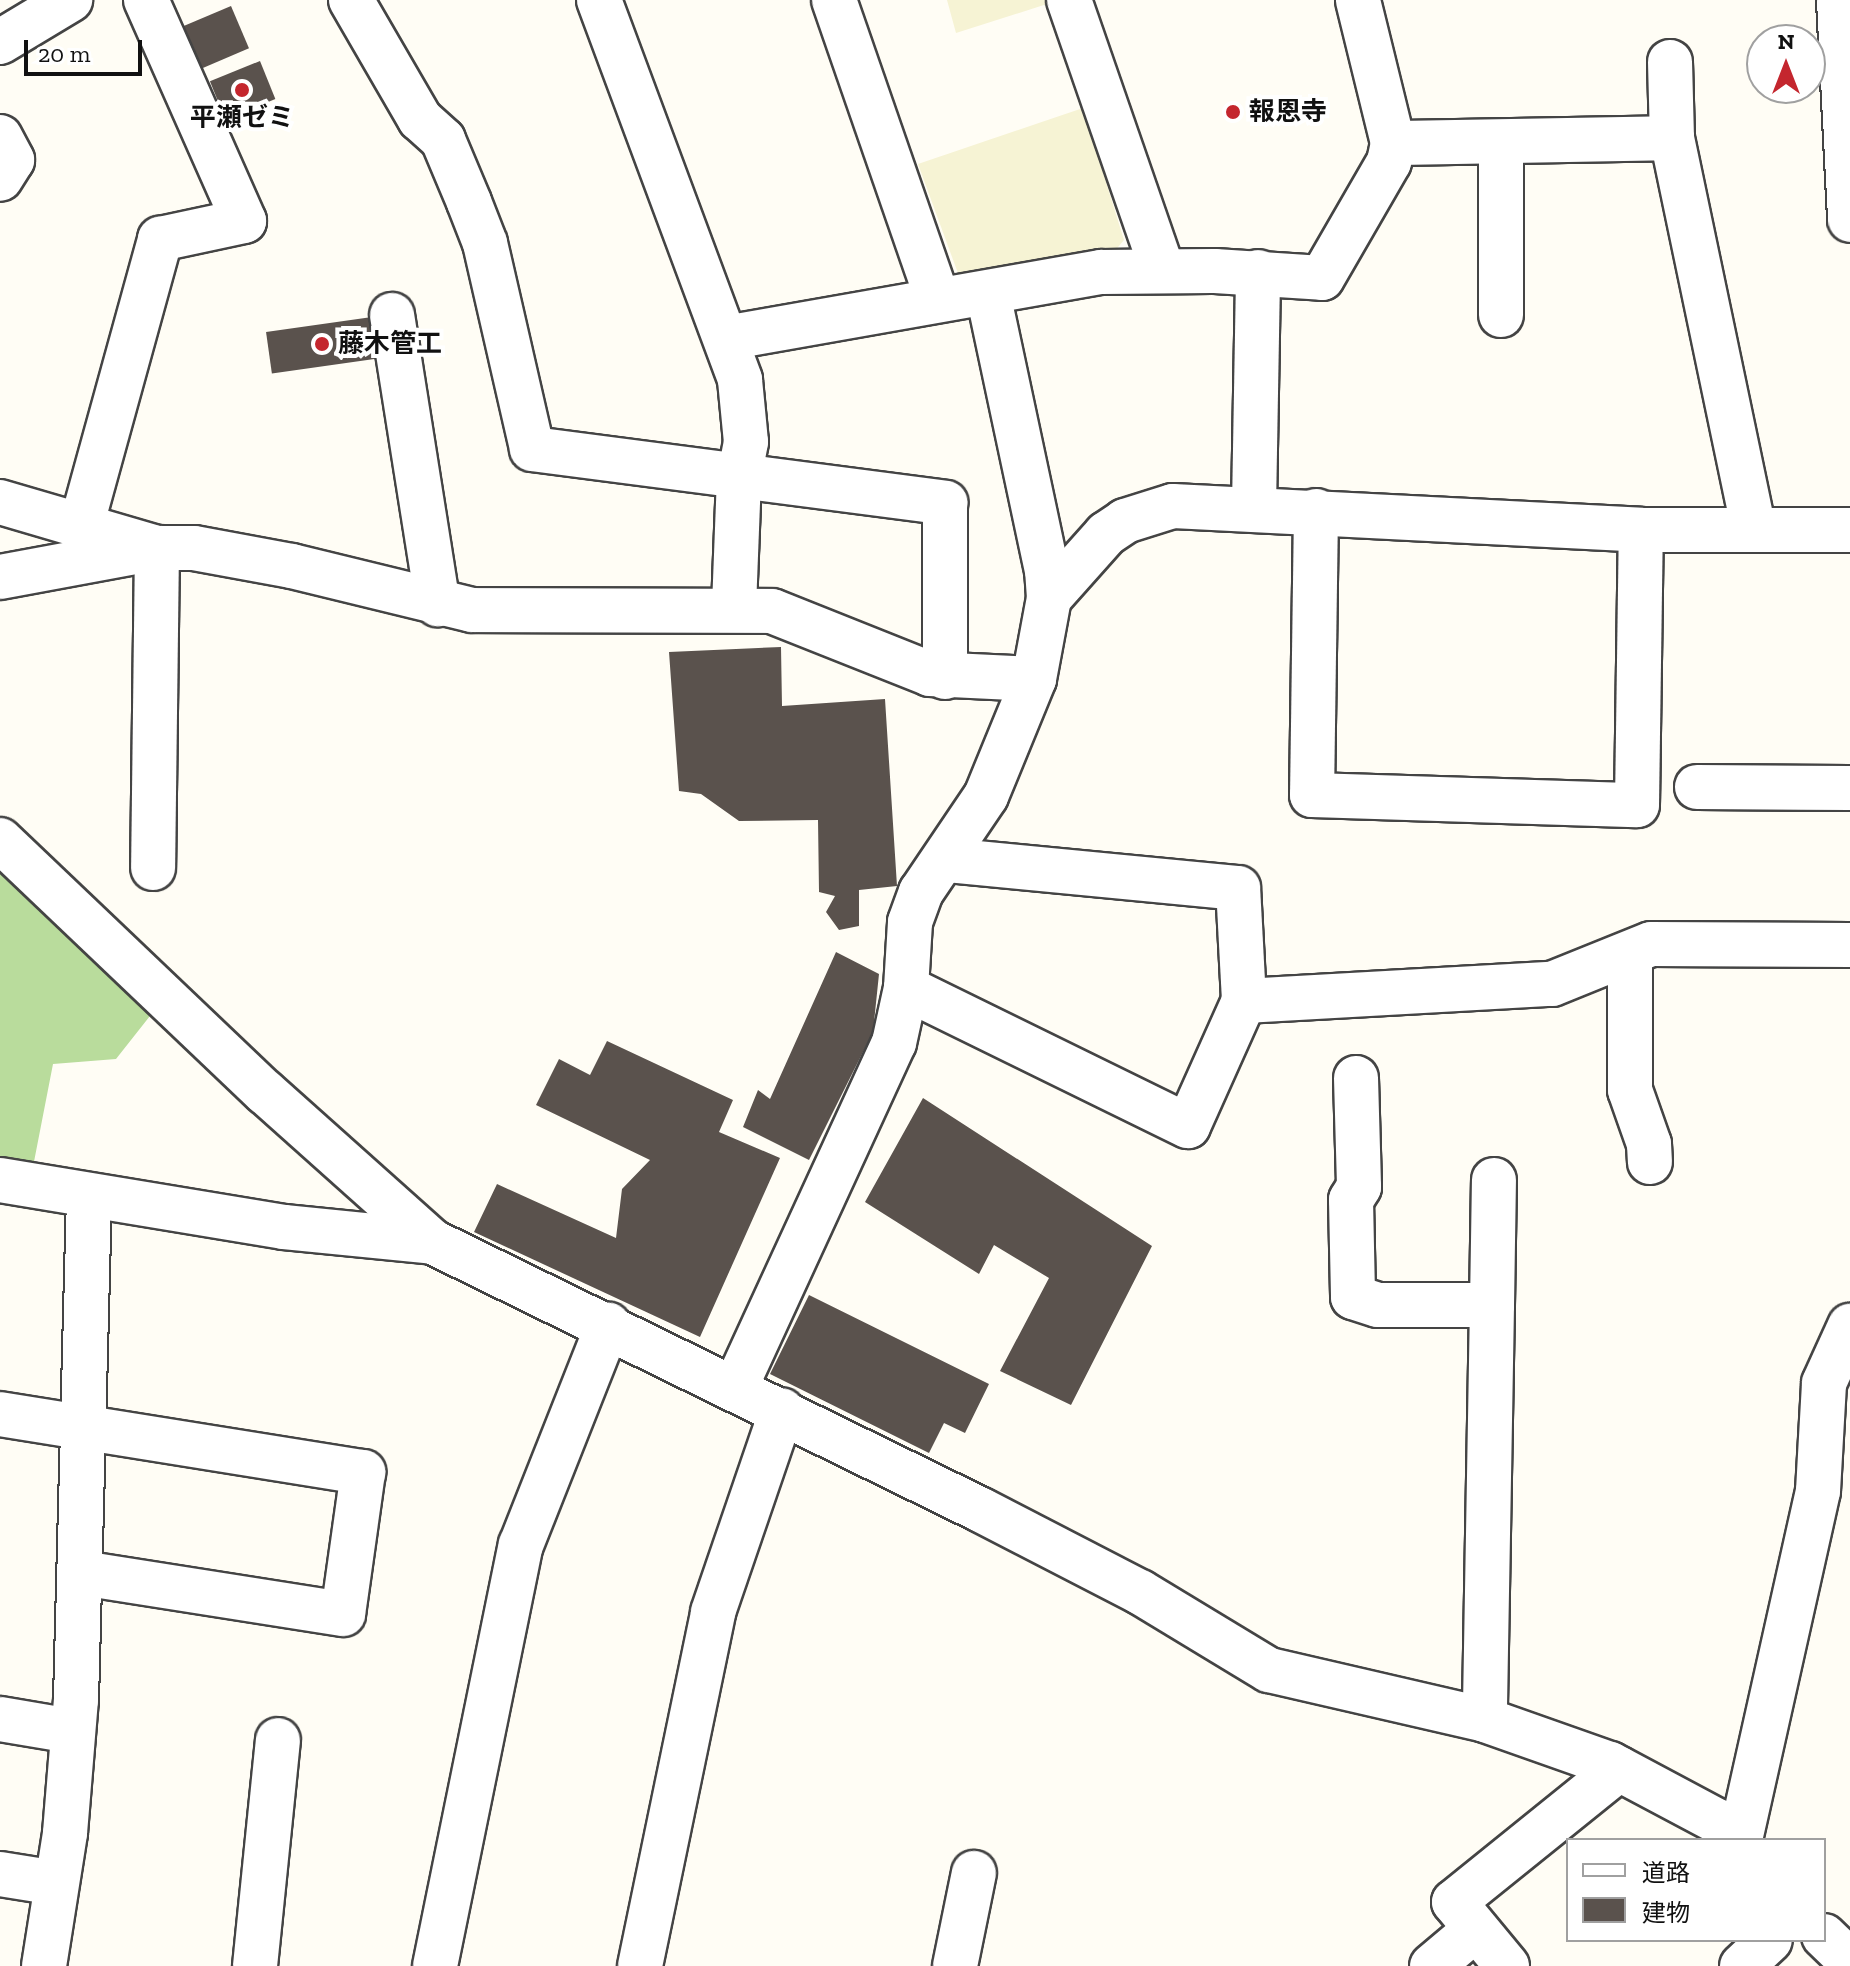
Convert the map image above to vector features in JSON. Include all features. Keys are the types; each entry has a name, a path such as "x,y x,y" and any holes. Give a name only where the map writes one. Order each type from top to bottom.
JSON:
{"street":[{"path":"0,42 70,0"},
{"path":"82,523 160,239 244,221 146,0"},
{"path":"351,0 420,119 443,140 464,190 485,243 532,449 945,503 945,677"},
{"path":"599,0 726,338 745,407 746,442 739,477 734,609"},
{"path":"834,0 937,298"},
{"path":"1069,0 1162,269"},
{"path":"726,338 937,298 988,293 1101,272 1162,269 1322,278 1389,162 1393,143 1358,0"},
{"path":"1839,0 1847,58 1850,220"},
{"path":"1670,62 1672,138 1754,530"},
{"path":"0,137 12,160 0,179"},
{"path":"1393,143 1672,138"},
{"path":"1501,143 1501,315"},
{"path":"1254,507 1258,272"},
{"path":"736,1386 894,1043 906,988 910,922 921,892 946,860 986,796 1034,679 1049,598 988,293"},
{"path":"392,315 438,604"},
{"path":"0,502 82,523 157,548"},
{"path":"1049,598 1125,521 1173,506 1254,507 1641,530 1850,530"},
{"path":"1316,511 1312,795 1637,805 1641,530"},
{"path":"153,868 157,548"},
{"path":"0,577 157,548 194,548 292,566 472,610 772,611 945,677 1034,679"},
{"path":"1697,787 1850,788"},
{"path":"0,840 265,1092 433,1242 736,1386 1140,1592 1269,1670 1485,1720 1619,1769 1717,1821 1736,1838"},
{"path":"906,988 1188,1126 1244,1001 1238,888 946,860"},
{"path":"1244,1001 1552,984 1630,956 1651,944 1850,945"},
{"path":"1630,956 1630,1090 1649,1144 1650,1162"},
{"path":"1356,1078 1359,1187 1351,1200 1353,1297 1378,1305 1492,1305"},
{"path":"0,1180 284,1227 433,1242"},
{"path":"1485,1720 1494,1180"},
{"path":"44,1966 70,1789 81,1573 89,1197"},
{"path":"435,1966 521,1545 608,1325"},
{"path":"1738,1838 1818,1491 1824,1383 1849,1330"},
{"path":"640,1966 713,1612 782,1410"},
{"path":"0,1414 363,1472 343,1614 81,1573"},
{"path":"0,1719 71,1731"},
{"path":"255,1966 278,1740"},
{"path":"1507,1966 1454,1902 1619,1769"},
{"path":"955,1966 974,1873"},
{"path":"0,1874 56,1883"},
{"path":"1432,1966 1476,1929"},
{"path":"1742,1966 1768,1942"}],"shaded area":[{"path":"947,0 1046,0 1047,4 956,33"},
{"path":"1083,108 1124,240 1113,253 959,276 918,164"}],"green space":[{"path":"0,856 161,1002 116,1059 53,1064 32,1172 0,1166"}],"building":[{"path":"231,6 249,48 201,69 183,26"},
{"name":"平瀬ゼミ","path":"260,61 275,99 225,119 210,81"},
{"name":"藤木管工","path":"372,317 378,359 272,373 266,332"},
{"path":"781,647 782,706 885,699 897,886 859,890 859,926 839,930 826,912 835,896 819,892 818,820 739,821 701,794 679,791 669,652"},
{"path":"836,952 879,974 873,1032 809,1160 743,1127 758,1090 770,1099"},
{"path":"607,1041 733,1100 719,1132 780,1158 700,1337 474,1232 497,1184 616,1238 622,1189 650,1160 536,1105 559,1059 590,1075"},
{"path":"923,1098 1152,1246 1071,1405 1000,1371 1049,1278 994,1245 979,1274 865,1202"},
{"path":"809,1295 989,1384 965,1433 944,1423 929,1453 770,1374"}],"place":[{"name":"平瀬ゼミ","path":"242,90"},
{"name":"報恩寺","path":"1233,112"},
{"name":"藤木管工","path":"322,344"}]}
